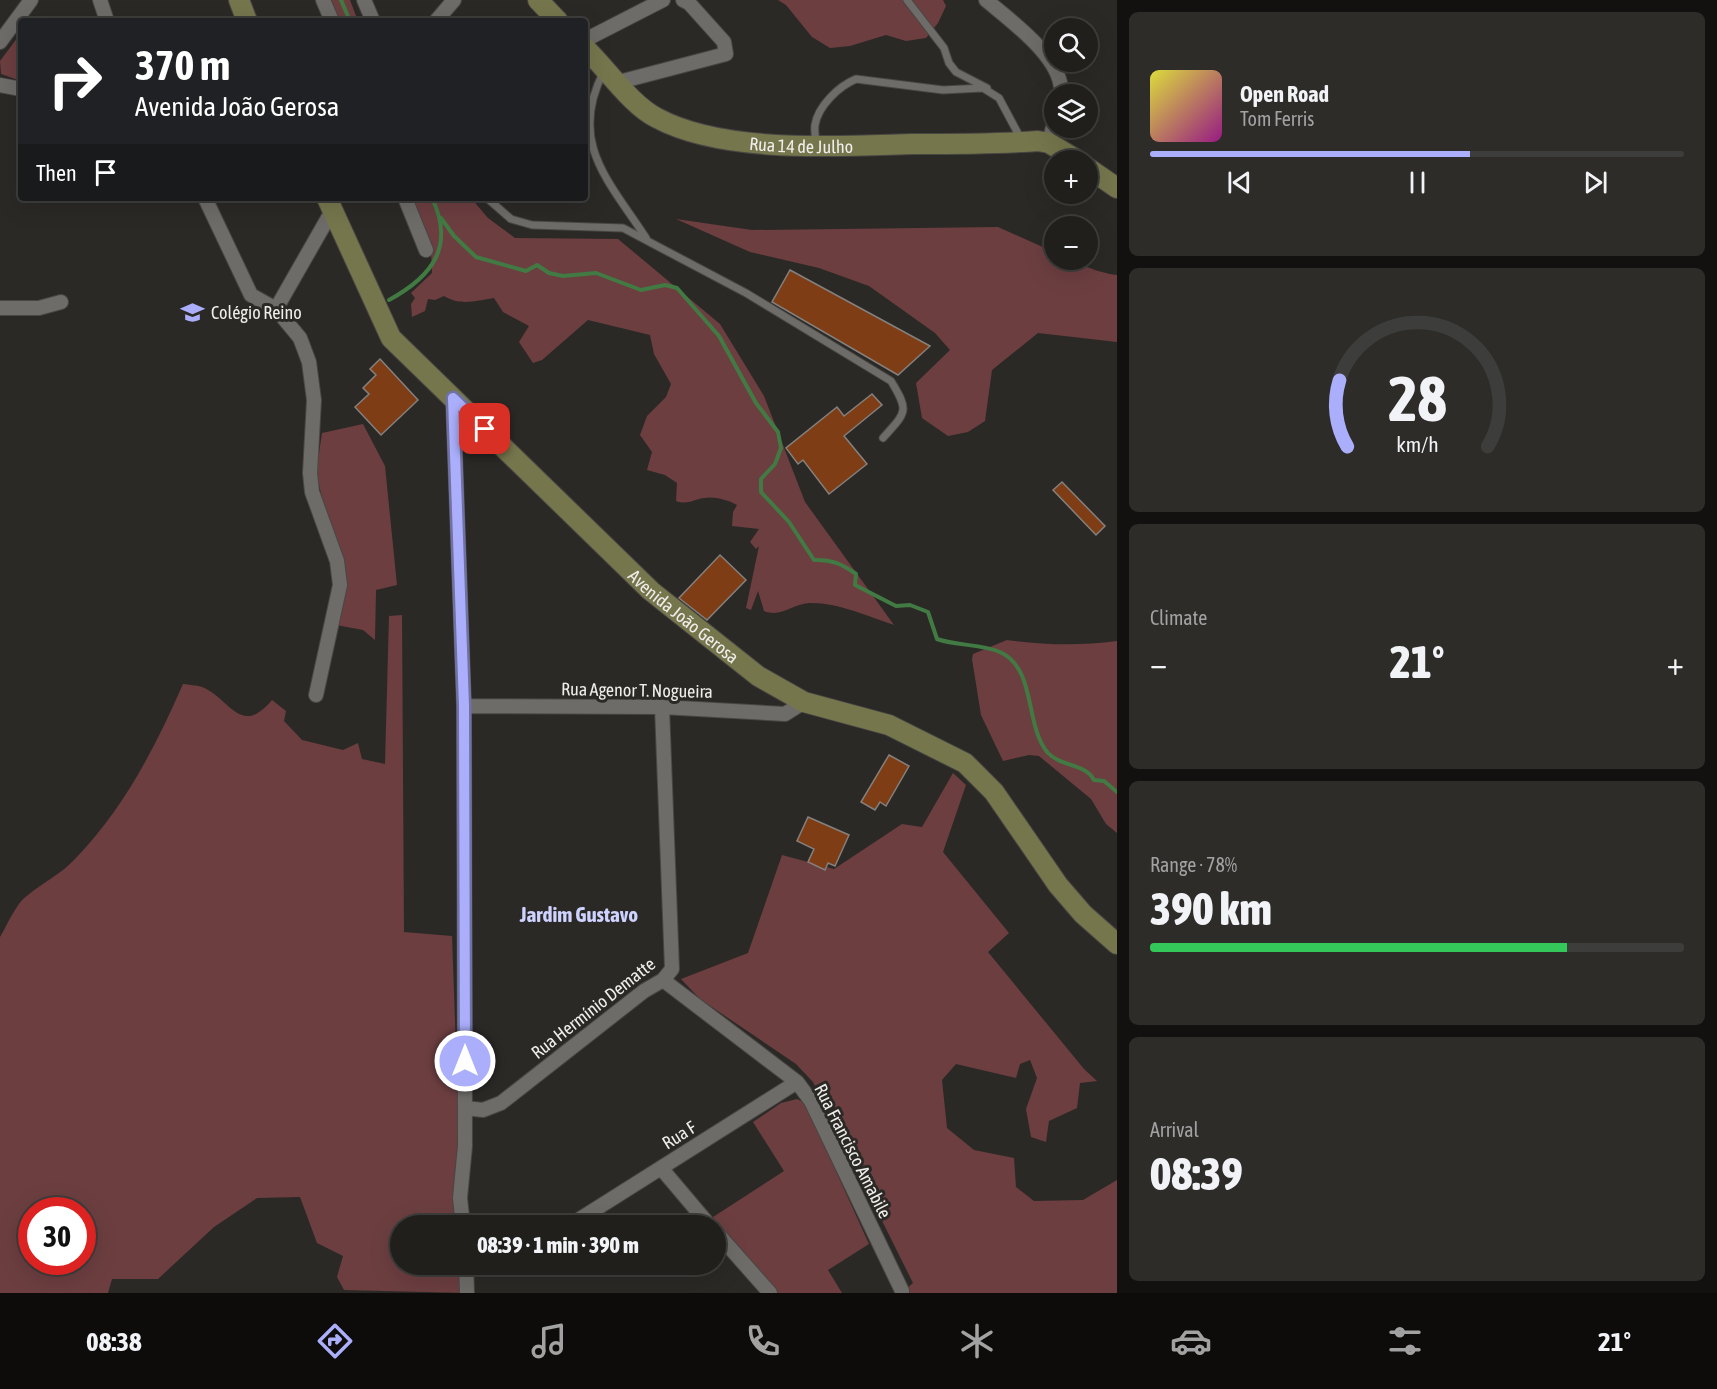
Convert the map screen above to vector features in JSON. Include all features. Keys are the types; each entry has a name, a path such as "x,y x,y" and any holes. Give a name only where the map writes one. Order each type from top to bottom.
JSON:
{"main road":[{"path":"239,0 246,18"},
{"path":"538,0 555,18"},
{"name":"Rua 14 de Julho","path":"588,51 643,109 674,124 740,141 816,145 949,146 1049,143"},
{"path":"1049,143 1061,150"},
{"path":"1098,175 1117,188"},
{"name":"Avenida João Gerosa","path":"329,205 391,338 651,591 758,676 804,702 890,725 965,763 994,792 1058,885 1083,914 1117,944"}],"street":[{"path":"0,42 31,0"},
{"path":"100,0 106,18"},
{"path":"323,0 331,18"},
{"path":"364,0 372,18"},
{"path":"439,18 454,0"},
{"path":"588,38 663,0"},
{"path":"619,82 726,54 727,50 696,11 683,0"},
{"path":"986,0 1026,33 1048,59 1060,84"},
{"path":"0,85 18,88"},
{"path":"1049,143 1050,138"},
{"path":"207,201 251,295 276,309 300,338 309,362 314,400 310,473 312,492 337,561 340,585 316,695"},
{"path":"406,201 426,250"},
{"path":"276,309 329,205"},
{"path":"0,308 39,308 61,302"},
{"path":"453,398 464,706 465,1108 460,1198 462,1215"},
{"name":"Rua Agenor T. Nogueira","path":"464,706 662,707 785,714 804,702"},
{"name":"Rua Hermínio Dematte","path":"465,1108 483,1110 501,1103 644,991 663,980 672,969 662,707"},
{"name":"Rua Francisco Amabile","path":"663,980 797,1082 811,1101 902,1291"},
{"name":"Rua F","path":"586,1215 797,1082"},
{"path":"661,1168 701,1215"},
{"path":"726,1243 770,1293"},
{"path":"466,1275 467,1293"}],"lane":[{"path":"908,0 944,48 956,72 966,79 981,82 999,98 1023,142"},
{"path":"605,68 589,108 589,135 593,152 604,177 648,241"},
{"path":"816,145 815,124 827,102 844,84 856,79 943,90 983,88 993,92"},
{"path":"490,201 501,212 520,222 545,226 623,228 746,292 891,381 904,402 903,416 883,438"}],"shaded area":[{"path":"331,0 350,0 357,18 339,18"},
{"path":"778,0 943,0 946,6 938,23 926,38 906,41 886,35 850,46 830,48 812,37 786,5"},
{"path":"18,37 18,80 1,74 0,61"},
{"path":"410,201 474,201 488,218 515,238 618,239 720,324 764,396 805,502 894,625 852,610 820,603 803,604 781,612 770,613 764,611 758,591 751,610 746,608 759,546 756,549 750,542 759,529 732,526 733,512 737,505 725,500 708,498 687,502 676,501 677,483 665,475 647,470 652,452 640,435 647,416 666,397 671,384 654,354 650,335 588,320 542,360 533,363 519,342 529,326 503,312 494,298 468,302 456,301 444,296 435,300 428,299 425,311 412,317 411,304 415,298 411,293 432,273 431,250"},
{"path":"676,219 752,230 998,227 1044,248 1044,270 1095,270 1117,275 1117,342 1038,333 992,370 985,421 968,432 948,436 922,418 916,383 950,350 935,333 869,286 819,268 750,252"},
{"path":"363,424 385,466 397,585 376,590 375,640 363,630 336,625 344,586 316,473 322,433"},
{"path":"402,615 404,932 452,936 459,1132 457,1215 390,1215 390,1275 462,1275 464,1293 344,1290 337,1277 343,1256 317,1243 300,1197 257,1198 214,1227 158,1279 112,1279 108,1293 0,1293 0,937 20,903 70,864 109,819 137,776 183,684 202,687 212,692 235,712 243,715 252,716 272,700 286,711 284,721 302,740 343,750 358,743 362,759 385,764 389,616"},
{"path":"1007,640 1062,644 1117,641 1117,833 1106,824 1091,799 1039,756 1029,755 1003,761 981,715 972,659 973,654"},
{"path":"953,773 966,785 943,852 1009,933 988,952 1084,1069 1097,1081 1080,1083 1077,1108 1049,1121 1046,1142 1031,1137 1026,1109 1037,1078 1030,1060 1020,1064 1016,1078 956,1064 942,1080 947,1128 974,1150 1014,1158 1016,1187 1034,1201 1083,1200 1117,1180 1117,1293 902,1293 913,1283 813,1082 796,1064 700,999 681,979 748,953 782,855 834,869 902,824 922,827"},
{"path":"797,1099 805,1103 869,1244 828,1270 842,1293 776,1293 726,1236 726,1215 716,1215 784,1171 753,1122 781,1103"}],"building":[{"path":"790,270 930,346 898,375 772,302"},
{"path":"380,359 418,400 381,435 355,407 369,394 363,388 376,375 370,369"},
{"path":"872,394 882,405 844,436 867,464 829,494 803,460 798,464 786,448 837,407 844,416"},
{"path":"1062,482 1105,526 1096,535 1053,490"},
{"path":"720,555 746,580 707,620 679,598"},
{"path":"889,755 909,766 886,806 880,802 875,810 861,802"},
{"path":"808,817 849,835 835,866 828,863 825,870 808,862 814,849 797,841"}],"waterway":[{"path":"341,0 349,18"},
{"path":"389,300 418,281 436,258 441,231 439,215 433,201"},
{"path":"441,218 454,236 476,257 526,271 537,265 549,273 563,276 596,273 641,290 665,285 677,288 719,336 756,403 778,432 781,448 775,464 761,479 761,492 789,522 814,560 831,561 846,567 856,574 855,585 896,606 910,605 928,612 937,639 993,649 1012,660 1020,671 1036,728 1048,753 1059,761 1085,771 1094,780 1104,781 1117,792"}],"place":[{"name":"Colégio Reino","path":"193,312"}],"district":[{"name":"Jardim Gustavo","path":"579,914"}],"route":[{"path":"465,1061 464,706 453,398 485,429"}]}
